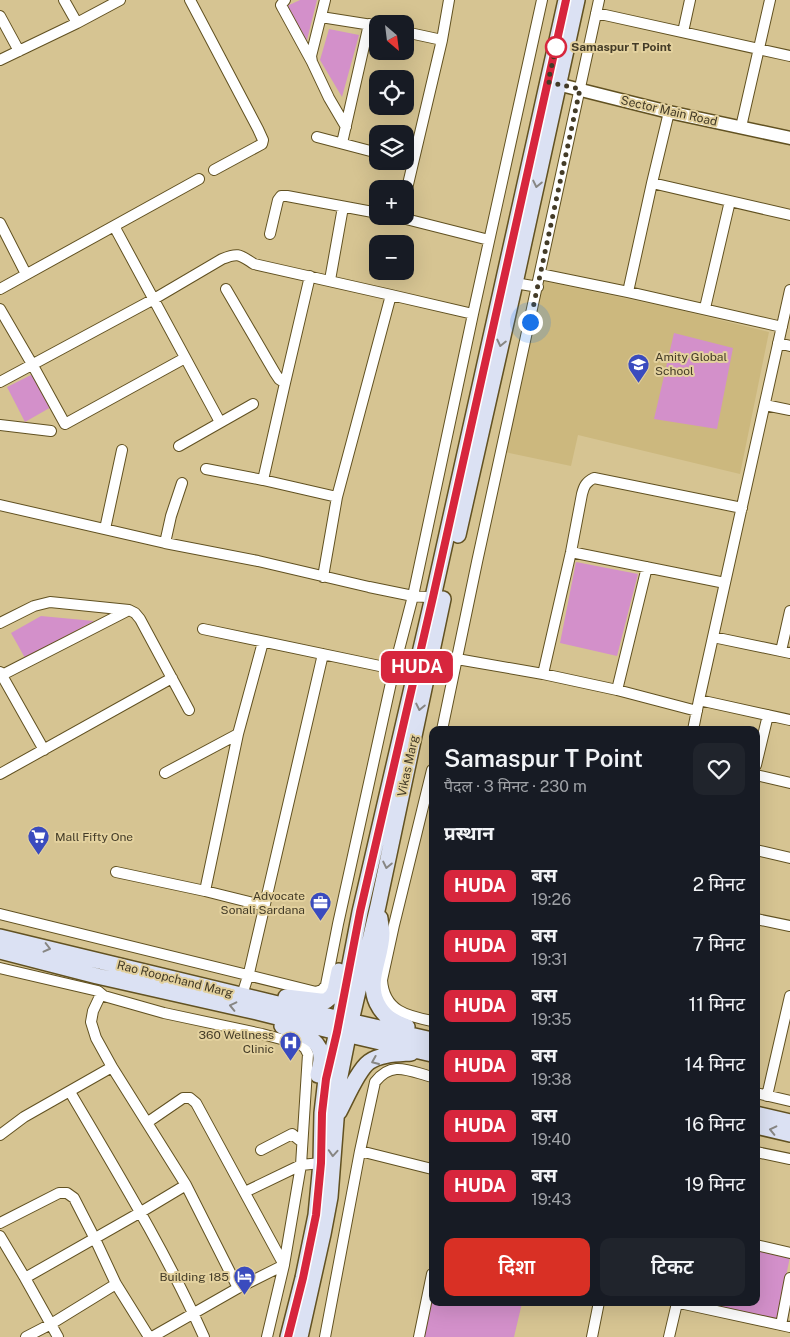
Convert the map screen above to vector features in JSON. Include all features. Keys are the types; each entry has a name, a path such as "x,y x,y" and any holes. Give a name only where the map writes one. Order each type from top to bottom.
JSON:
{"main road":[{"name":"Vikas Marg","path":"344,1027 360,914 515,283 553,83 566,0"},
{"name":"Vikas Marg","path":"344,1027 378,906 438,598 553,83 577,0"},
{"path":"378,906 382,933 372,982 374,996 380,1008 390,1020 429,1045"},
{"path":"300,1337 330,1197 329,1116 318,1098 317,1081 321,1058 319,1047 308,1037 285,1028 251,1002 262,996 326,1001 335,990 344,940 348,930 360,914"},
{"name":"Rao Roopchand Marg","path":"0,936 344,1027 429,1046"},
{"name":"Rao Roopchand Marg","path":"0,951 98,987 251,1002"},
{"path":"288,1337 316,1215 321,1163 329,1116 339,1081 344,1027"},
{"path":"329,1116 368,1063 375,1059 429,1046"},
{"path":"760,1115 790,1122"},
{"path":"760,1127 790,1134"}],"street":[{"path":"64,0 77,24"},
{"path":"0,60 77,24 120,0"},
{"path":"190,0 263,140 262,144 214,170"},
{"path":"285,0 281,5 346,127"},
{"path":"312,62 325,0"},
{"path":"414,143 442,40 449,0"},
{"path":"0,914 114,938 248,976 316,992 322,990 326,984 542,0"},
{"path":"443,726 599,0"},
{"path":"683,32 690,0"},
{"path":"741,127 770,0"},
{"path":"596,13 790,56"},
{"path":"0,16 20,51"},
{"path":"321,17 369,24"},
{"path":"414,34 442,40"},
{"path":"342,143 369,43"},
{"name":"Sector Main Road","path":"553,83 669,112 790,138"},
{"path":"628,292 669,112"},
{"path":"317,137 369,150"},
{"path":"0,289 199,180"},
{"path":"652,183 790,215"},
{"path":"270,234 278,200 282,196 369,211"},
{"path":"705,308 730,201"},
{"path":"330,280 343,207"},
{"path":"414,222 489,240"},
{"path":"0,223 26,274"},
{"path":"114,226 220,422"},
{"path":"0,382 232,255 240,255 254,264 473,314"},
{"path":"540,274 705,308 782,327"},
{"path":"263,480 310,276"},
{"path":"515,283 538,286"},
{"path":"226,289 275,373 285,383"},
{"path":"694,726 698,700 790,290"},
{"path":"322,577 337,497 391,295"},
{"path":"0,309 65,424 186,358"},
{"path":"778,343 790,346"},
{"path":"179,446 253,404"},
{"path":"765,404 790,410"},
{"path":"0,425 51,431"},
{"path":"105,529 122,450"},
{"path":"206,469 337,497"},
{"path":"543,674 584,487 588,481 594,478 742,508"},
{"path":"165,543 171,516 182,483"},
{"path":"0,505 165,543 258,561 322,577 412,596 438,598"},
{"path":"571,552 724,583"},
{"path":"617,690 647,567"},
{"path":"0,623 41,603 50,602 130,610 140,619 189,710"},
{"path":"44,750 1,674 130,610"},
{"path":"713,637 785,652 790,610"},
{"path":"203,629 394,669"},
{"path":"205,891 238,734 263,642"},
{"path":"251,1002 248,976 323,654"},
{"path":"457,659 543,674 617,690 697,711"},
{"path":"0,774 172,678"},
{"path":"698,700 790,720"},
{"path":"760,748 768,715"},
{"path":"165,773 238,734"},
{"path":"760,777 790,783"},
{"path":"429,783 382,980 388,1002 408,1015 429,1020"},
{"path":"760,851 790,858"},
{"path":"116,872 265,906"},
{"path":"341,909 360,914"},
{"path":"760,920 790,926"},
{"path":"0,968 98,987 164,1013 262,1034 300,1044 305,1048 308,1054 301,1165 284,1265 267,1337"},
{"path":"98,987 91,1022 96,1038 186,1185 238,1288"},
{"path":"767,1096 787,1025 790,996"},
{"path":"0,1135 24,1117 112,1067"},
{"path":"325,1337 375,1082 389,1070 396,1068 429,1075"},
{"path":"70,1092 141,1212 194,1313 204,1337"},
{"path":"760,1095 790,1101"},
{"path":"148,1122 184,1098 190,1098 196,1103 284,1265"},
{"path":"261,1150 292,1134 302,1142"},
{"path":"360,1151 429,1168"},
{"path":"760,1153 790,1159"},
{"path":"245,1192 301,1165 321,1163"},
{"path":"25,1278 186,1185"},
{"path":"0,1223 59,1193 67,1193 74,1198 116,1284 150,1337 238,1288 284,1265"},
{"path":"0,1236 58,1337"},
{"path":"760,1246 790,1253"},
{"path":"690,1306 785,1326 790,1278"},
{"path":"26,1337 116,1284"},
{"path":"419,1337 429,1289"},
{"path":"592,1337 598,1306"},
{"path":"670,1337 675,1306"}],"shaded area":[{"path":"300,0 317,0 306,44 287,6"},
{"path":"329,29 359,35 342,97 320,60"},
{"name":"Amity Global School","path":"543,281 671,308 769,332 740,474 578,435 571,466 505,452"},
{"path":"674,333 733,348 717,429 654,419"},
{"path":"35,373 53,406 25,422 7,387"},
{"path":"576,562 638,574 617,656 560,643"},
{"path":"41,616 94,621 25,658 11,633"},
{"path":"760,1251 790,1257 777,1319 717,1306 760,1306"},
{"path":"430,1306 521,1306 514,1337 424,1337"}],"bus line":[{"name":"HUDA","path":"288,1337 316,1215 326,1079 360,912 433,597 566,0"}],"place":[{"name":"Samaspur T Point","path":"556,47"},
{"name":"Amity Global School","path":"639,383"},
{"name":"Mall Fifty One","path":"39,856"},
{"name":"Advocate Sonali Sardana","path":"321,922"},
{"name":"360 Wellness Clinic","path":"290,1061"},
{"name":"Building 185","path":"245,1296"}],"route":[{"path":"530,322 580,89 548,82 556,47"}]}
